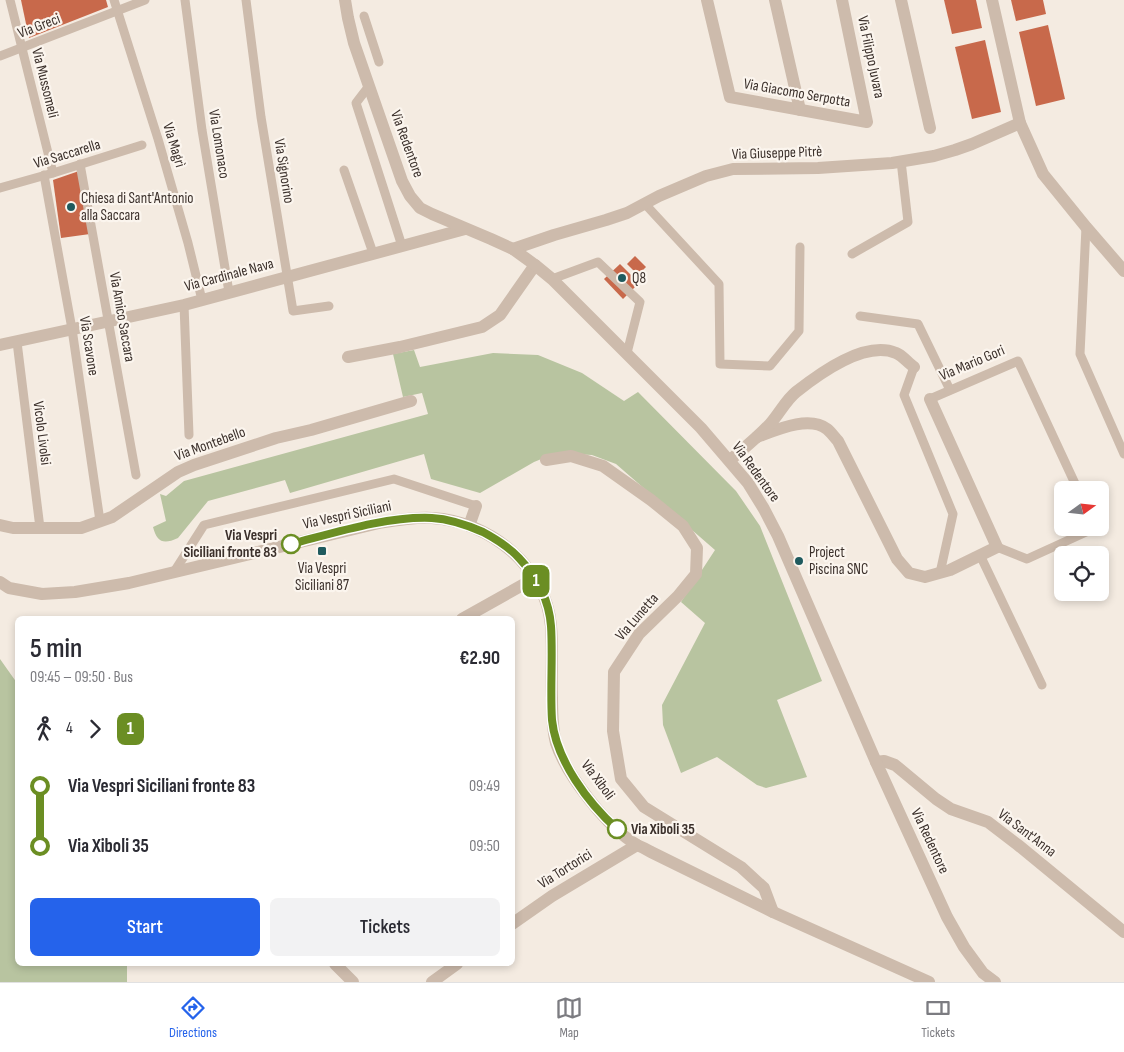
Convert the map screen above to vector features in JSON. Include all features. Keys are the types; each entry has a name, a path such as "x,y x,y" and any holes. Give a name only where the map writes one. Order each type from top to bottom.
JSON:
{"street":[{"name":"Via Redentore","path":"345,0 354,43 402,181 410,196 420,208 513,249 536,265 701,428 748,483 778,536 876,762 947,917 968,953 983,972 995,982"},
{"name":"Via Giacomo Serpotta","path":"707,0 730,97 867,122"},
{"path":"775,0 800,110"},
{"name":"Via Filippo Juvara","path":"842,0 867,122"},
{"path":"901,0 930,128"},
{"path":"992,0 1020,123 1043,174 1124,271"},
{"name":"Via Giuseppe Pitrè","path":"513,249 627,213 659,196 706,176 733,169 818,168 892,163 934,156 955,150 1020,123"},
{"name":"Via Cardinale Nava","path":"0,345 184,305 465,229"},
{"path":"348,357 400,347 482,327 500,315 536,265"},
{"path":"730,460 757,437 795,393 831,367 864,351 883,349 898,353 914,367"},
{"name":"Via Mario Gori","path":"930,399 996,547"},
{"name":"Via Montebello","path":"0,525 13,528 82,528 112,517 178,472 276,438 311,430 411,401"},
{"path":"757,437 791,425 815,423 827,428 838,441 897,558 909,573 925,577 940,573 996,547"},
{"name":"Via Lunetta","path":"546,460 572,456 603,466 651,500 683,526 697,548 696,574 678,596 639,634 614,672 613,731 621,779 644,807 741,867 764,888 773,912"},
{"path":"469,526 476,506"},
{"name":"Via Vespri Siciliani","path":"0,582 9,588 42,594 75,592 129,583 379,523 432,518 469,526"},
{"name":"Via Xiboli","path":"469,526 502,543 516,555 528,568 540,587 551,625 552,722 556,743 566,765 589,798 611,823 637,844 773,912 929,982"},
{"path":"467,616 535,578"},
{"name":"Via Sant'Anna","path":"876,762 884,761 895,765 951,809 988,822 1124,932"},
{"name":"Via Tortorici","path":"515,922 552,896 637,844"},
{"path":"337,966 353,982"},
{"path":"432,982 454,966"}],"lane":[{"name":"Via Mussomeli","path":"10,0 49,174"},
{"name":"Via Magrì","path":"114,0 188,243 202,300"},
{"name":"Via Greci","path":"0,56 145,0"},
{"name":"Via Lomonaco","path":"185,0 202,130 229,292"},
{"name":"Via Signorino","path":"246,0 261,117 293,311 329,306"},
{"path":"364,16 379,62"},
{"path":"369,86 356,103 402,246"},
{"name":"Via Saccarella","path":"0,188 142,145"},
{"path":"852,254 908,222 901,161"},
{"name":"Via Amico Saccara","path":"80,164 136,475"},
{"path":"344,170 374,253"},
{"name":"Via Scavone","path":"49,174 100,521"},
{"path":"645,204 719,284 720,364 770,366 799,331 800,247"},
{"path":"1086,227 1080,354 1124,454"},
{"path":"552,279 598,262 640,302 627,353"},
{"path":"184,305 190,434"},
{"path":"860,316 918,324 950,390"},
{"name":"Vicolo Livolsi","path":"16,342 40,528"},
{"name":"Via Mario Gori","path":"930,399 1018,361 1074,481"},
{"path":"914,367 904,395 953,514 940,573"},
{"path":"174,572 204,525 394,479 476,506"},
{"path":"996,547 1027,559 1077,536"},
{"path":"980,555 1042,685"}],"green space":[{"path":"414,350 420,367 493,353 538,355 582,373 624,401 638,392 736,491 760,526 822,681 777,700 807,777 766,788 757,785 717,757 681,773 663,725 662,705 705,623 681,602 715,550 616,464 592,455 556,453 534,462 480,493 431,479 424,454 290,493 285,480 208,501 178,538 165,542 156,536 153,527 166,521 160,494 166,496 184,481 428,414 422,393 403,397 393,354"},
{"path":"0,659 15,680 15,966 127,966 127,982 0,982"}],"building":[{"path":"21,0 106,0 108,7 29,38"},
{"path":"944,0 976,0 982,28 952,34"},
{"path":"1011,0 1043,0 1046,14 1016,21"},
{"path":"1048,25 1065,99 1036,106 1019,32"},
{"path":"985,40 1001,112 972,119 955,47"},
{"name":"Chiesa di Sant'Antonio alla Saccara","path":"79,171 90,234 61,238 53,180"},
{"path":"635,256 646,267 638,275 627,264"},
{"path":"620,264 639,283 623,299 604,279"}],"bus line":[{"name":"1","path":"291,544 379,523 432,518 469,526 502,543 516,555 528,568 540,587 547,606 551,625 552,722 556,743 566,765 577,782 617,829"}],"place":[{"name":"Chiesa di Sant'Antonio alla Saccara","path":"71,207"},
{"name":"Q8","path":"622,278"},
{"name":"Via Vespri Siciliani fronte 83","path":"291,544"},
{"name":"Via Vespri Siciliani 87","path":"322,551"},
{"name":"Project Piscina SNC","path":"799,561"},
{"name":"Via Xiboli 35","path":"617,829"}]}
